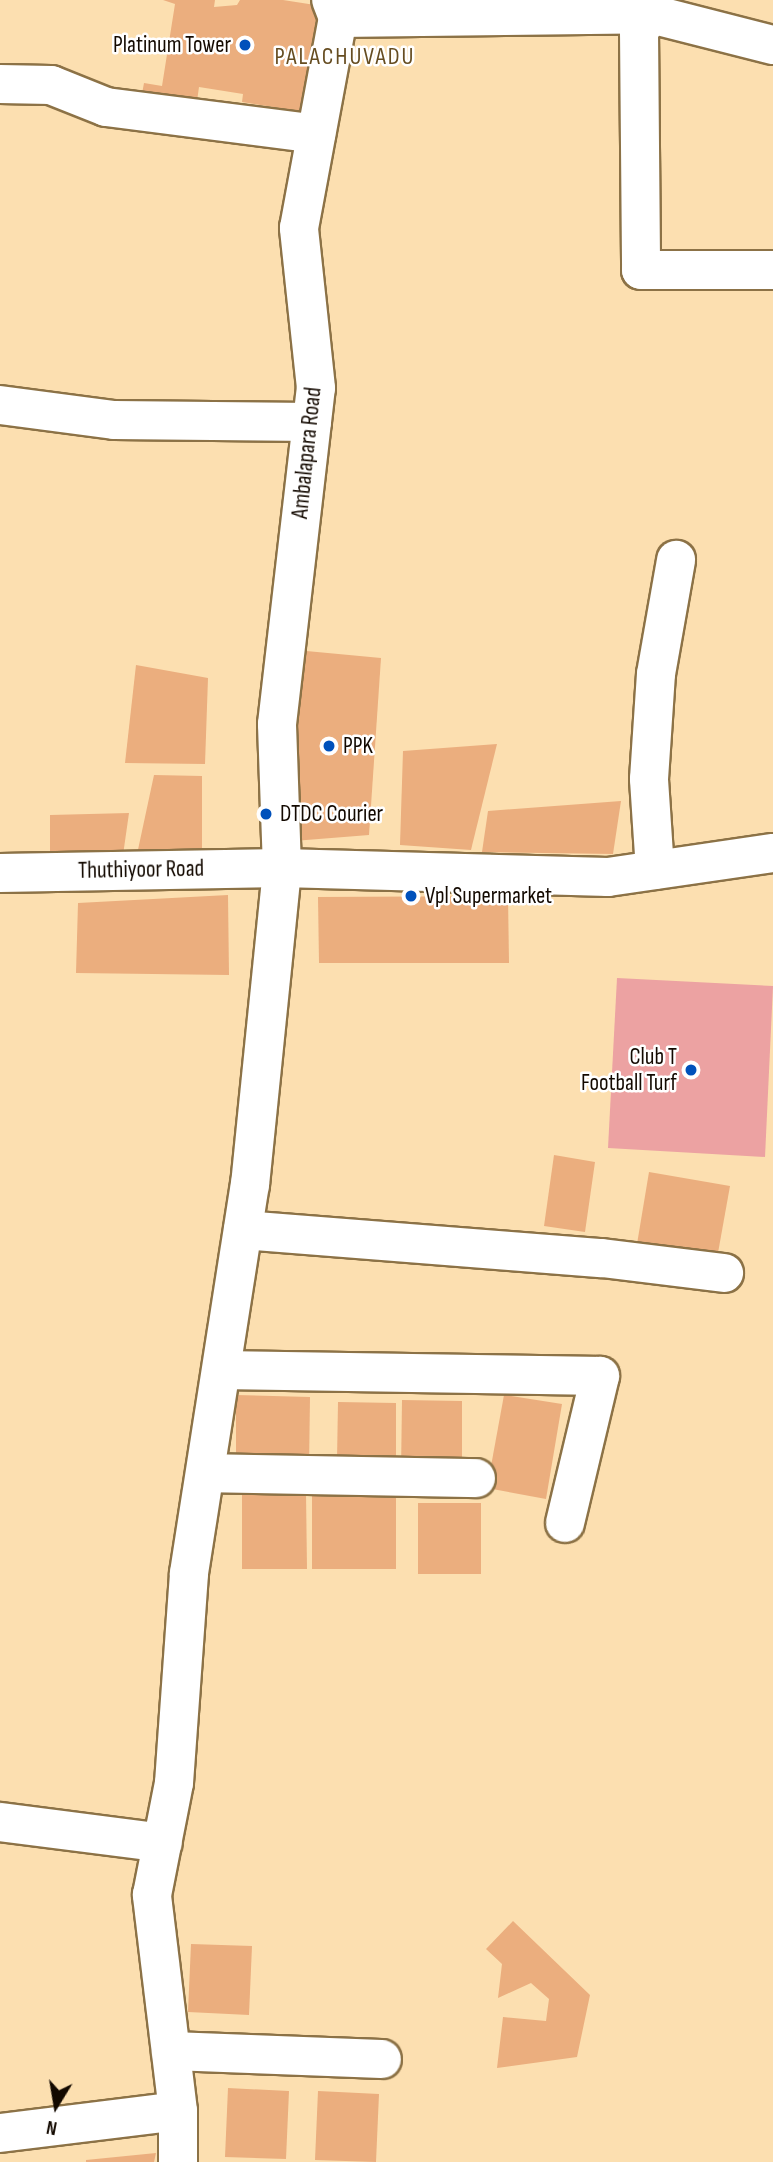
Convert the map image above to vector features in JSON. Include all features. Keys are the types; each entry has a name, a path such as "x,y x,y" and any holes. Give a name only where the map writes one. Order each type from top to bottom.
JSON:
{"street":[{"path":"334,9 651,15 773,45"},
{"name":"Ambalapara Road","path":"178,2162 178,2111 152,1895 174,1783 189,1573 224,1370 243,1230 282,868 277,724 316,388 299,228 334,9"},
{"path":"651,15 639,31 641,270 773,270"},
{"path":"0,84 51,85 106,107 316,134"},
{"path":"0,405 114,420 312,422"},
{"path":"655,870 649,779 656,674 677,560"},
{"name":"Thuthiyoor Road","path":"0,873 282,868 608,877 773,853"},
{"path":"243,1230 602,1258 724,1273"},
{"path":"224,1370 600,1376 565,1523"},
{"path":"206,1473 476,1478"},
{"path":"0,1822 163,1843"},
{"path":"171,2051 382,2059"},
{"path":"0,2133 178,2111"}],"shaded area":[{"name":"Club T Football Turf","path":"617,978 773,986 765,1157 608,1148"}],"building":[{"name":"Platinum Tower","path":"163,0 215,0 214,7 237,5 240,0 283,0 328,7 311,113 242,102 243,94 199,87 196,108 141,99 144,83 162,86 175,4"},
{"name":"PPK","path":"285,649 381,658 369,835 281,842"},
{"path":"136,665 208,678 205,764 125,763"},
{"path":"497,744 471,850 400,845 403,751"},
{"path":"154,775 202,776 202,858 136,859"},
{"path":"621,801 613,854 482,852 488,811"},
{"path":"129,813 123,855 50,862 50,815"},
{"path":"228,895 229,975 76,973 78,903"},
{"path":"508,896 509,963 319,963 318,897"},
{"path":"554,1155 595,1162 585,1232 544,1226"},
{"path":"649,1172 730,1186 716,1264 636,1250"},
{"path":"236,1395 310,1397 309,1468 236,1467"},
{"path":"504,1395 562,1404 546,1499 487,1488"},
{"path":"402,1400 462,1401 462,1473 401,1472"},
{"path":"338,1402 396,1403 396,1461 337,1460"},
{"path":"242,1492 306,1492 307,1569 242,1569"},
{"path":"312,1496 396,1496 396,1569 312,1569"},
{"path":"418,1503 481,1503 481,1574 418,1574"},
{"path":"513,1921 590,1995 577,2057 497,2068 503,2017 546,2021 549,1999 531,1983 498,1998 502,1964 486,1949"},
{"path":"191,1944 252,1946 249,2015 188,2012"},
{"path":"228,2088 289,2091 286,2159 225,2157"},
{"path":"318,2091 379,2094 376,2162 315,2160"},
{"path":"156,2153 154,2162 86,2162 86,2160"}],"place":[{"name":"Platinum Tower","path":"245,45"},
{"name":"PPK","path":"329,746"},
{"name":"DTDC Courier","path":"266,814"},
{"name":"Vpl Supermarket","path":"411,896"},
{"name":"Club T Football Turf","path":"691,1070"}],"district":[{"name":"PALACHUVADU","path":"345,57"}]}
